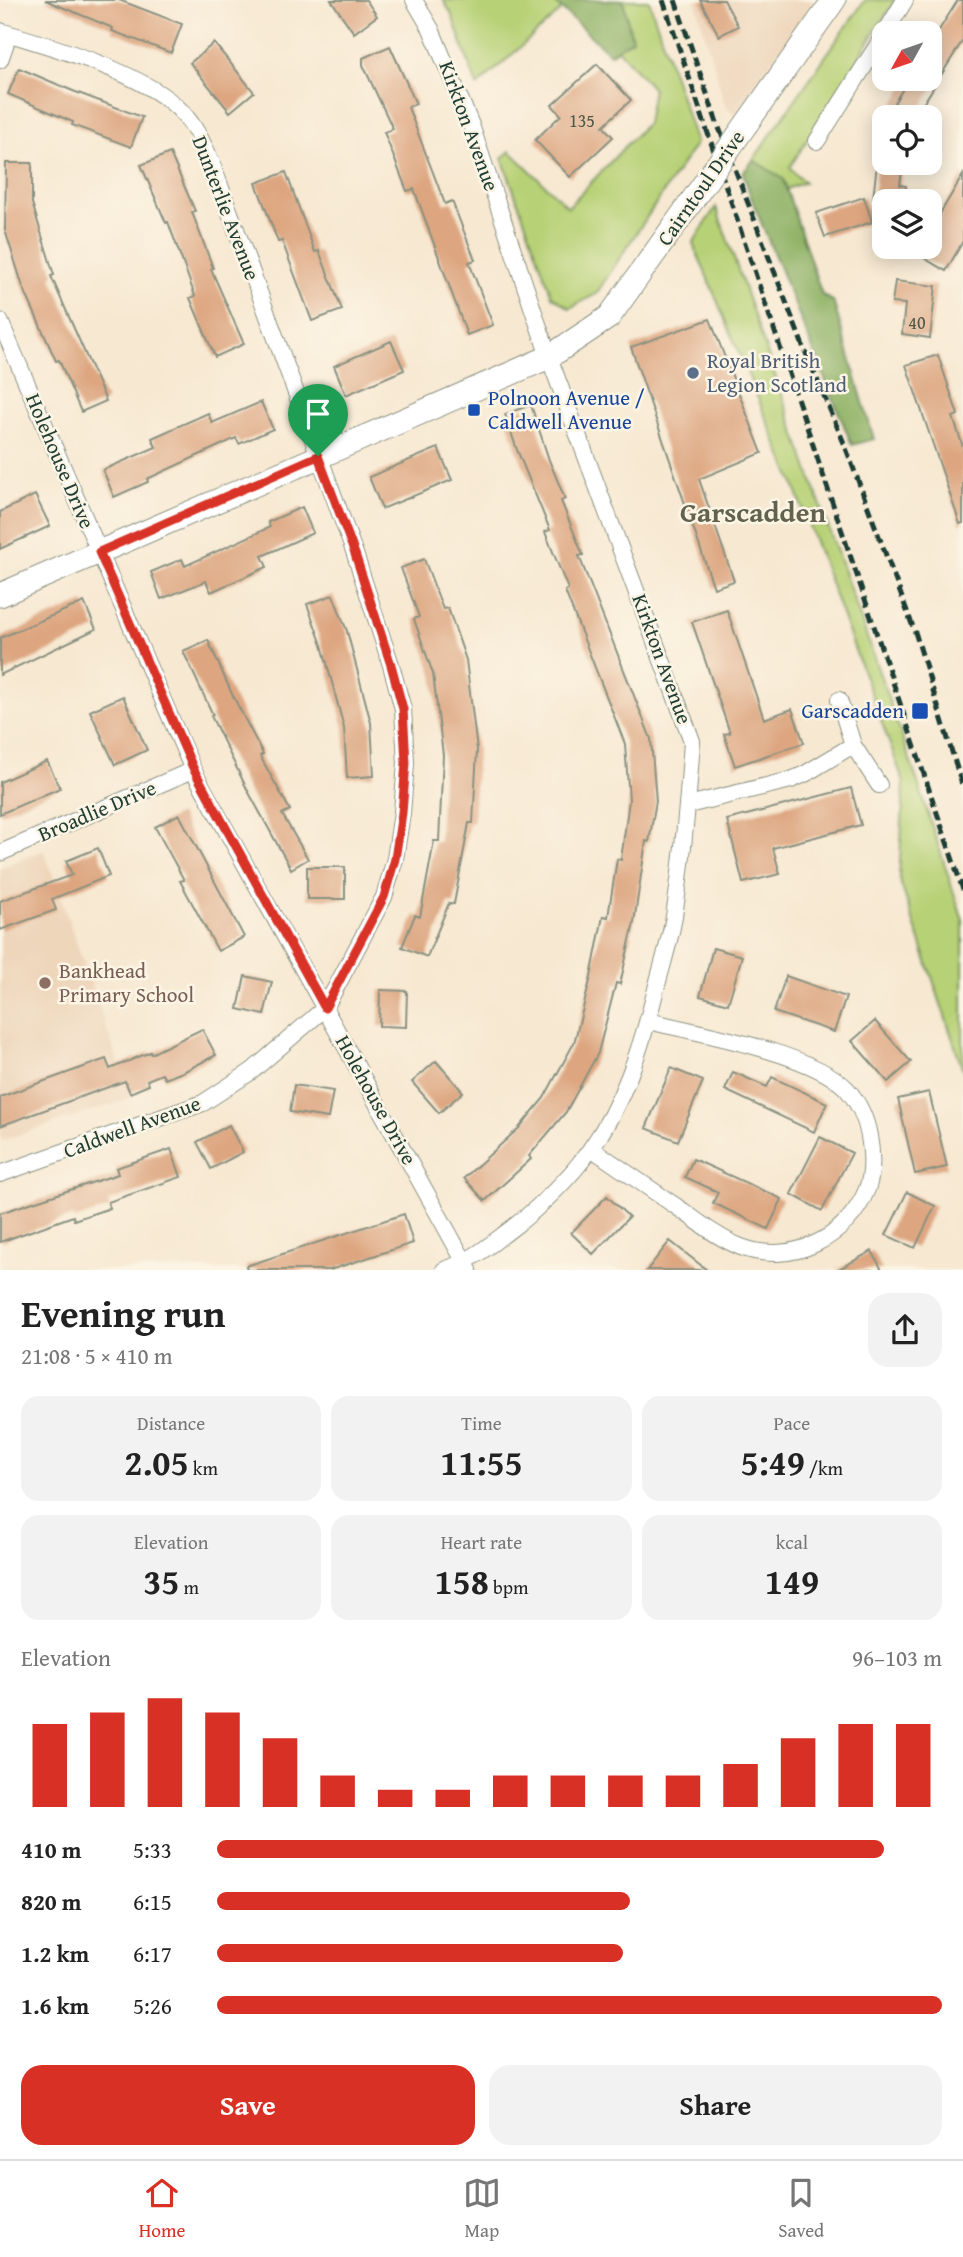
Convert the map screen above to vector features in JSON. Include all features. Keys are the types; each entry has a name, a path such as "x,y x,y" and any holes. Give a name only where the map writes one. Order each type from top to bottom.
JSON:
{"street":[{"name":"Kirkton Avenue","path":"414,0 432,29 471,125 550,357 692,741 688,805 674,918 648,1021 618,1101 591,1148 565,1181 468,1266 444,1270"},
{"name":"Cairntoul Drive","path":"0,595 550,357 609,317 834,0"},
{"path":"892,21 905,0"},
{"path":"0,60 4,32"},
{"name":"Dunterlie Avenue","path":"4,32 99,64 158,92 180,110 199,134 318,456"},
{"path":"817,141 872,53"},
{"name":"Holehouse Drive","path":"0,321 194,770 468,1266"},
{"name":"Caldwell Avenue","path":"0,1174 203,1103 252,1071 325,1008 384,897 397,848 402,813 406,763 403,709 355,554 318,456"},
{"path":"839,700 853,745 879,785"},
{"path":"688,805 791,780 853,745"},
{"name":"Broadlie Drive","path":"0,853 194,770"},
{"path":"591,1148 712,1231 741,1247 769,1253 792,1253 839,1229 856,1210 868,1187 872,1153 868,1131 863,1112 846,1088 818,1070 779,1054 648,1021"}],"shaded area":[{"path":"695,0 815,0 735,114 726,108"},
{"name":"Bankhead Primary School","path":"44,850 131,1098 0,1141 0,868"}],"green space":[{"path":"443,0 573,0 477,86 451,13"},
{"path":"552,0 623,0 632,39 610,54"},
{"path":"575,0 649,0 696,143 596,294 570,308 552,296 502,158 510,151 568,207 647,123 653,89"},
{"path":"865,0 895,0 882,21 872,21 872,37 790,167 805,182 787,189 783,179 753,160"},
{"path":"753,160 783,179 822,295 833,301 874,439 852,445 752,200 743,173"},
{"path":"716,207 917,780 963,921 963,1070 899,878 904,783 793,482 693,243"}],"building":[{"path":"45,0 119,0 182,24 171,53 112,31 113,28"},
{"path":"331,0 366,0 377,16 354,33"},
{"path":"700,0 724,0 738,26 719,36"},
{"path":"958,0 963,0 963,40 942,74 942,25"},
{"path":"214,43 254,92 230,112 190,63"},
{"path":"390,46 416,104 408,107 445,204 452,201 475,260 469,262 493,325 467,335 414,189 407,191 384,132 393,129 363,65 363,58"},
{"path":"597,64 631,100 603,126 613,137 570,177 535,140 561,115 552,105"},
{"path":"19,68 142,117 131,147 72,125 73,122 8,94"},
{"path":"902,91 931,91 922,105 894,103"},
{"path":"170,153 195,211 192,212 213,268 211,269 244,344 215,357 190,298 195,296 168,222 166,223 141,165"},
{"path":"6,163 32,163 32,203 54,275 51,276 106,401 81,412 23,287 5,230"},
{"path":"286,172 315,252 319,251 342,310 312,321 282,241 278,242 256,183"},
{"path":"876,175 901,175 900,185 906,186 906,189 874,189"},
{"path":"963,175 963,241 946,271 926,259 942,259 942,210"},
{"path":"864,197 872,222 825,237 816,213"},
{"path":"895,281 936,286 930,338 902,334 905,304 892,303"},
{"path":"710,319 762,453 699,479 734,581 714,588 631,347"},
{"path":"391,341 404,370 346,395 334,366"},
{"path":"938,355 958,415 953,417 963,447 963,523 960,524 906,365"},
{"path":"261,402 273,429 239,444 236,438 114,497 103,470 156,447 152,438 208,413 212,423"},
{"path":"531,405 565,499 561,501 583,555 579,556 651,739 656,801 620,984 616,983 598,1053 566,1112 529,1156 531,1159 485,1201 464,1178 519,1128 544,1098 574,1043 603,916 608,917 617,859 621,860 629,800 625,744 565,591 568,589 545,532 550,530 505,414"},
{"path":"438,448 452,480 382,509 369,477"},
{"path":"35,495 50,526 0,549 0,512"},
{"path":"302,507 313,533 262,556 267,567 211,592 206,581 161,599 151,572 182,559 185,566 270,527 268,522"},
{"path":"424,559 443,609 448,608 466,660 477,750 473,823 469,823 454,904 449,903 427,957 402,947 415,915 420,917 434,841 439,841 443,755 433,674 414,619 419,617 401,568"},
{"path":"333,595 347,631 371,723 374,776 347,778 344,728 322,645 307,604"},
{"path":"84,602 96,629 0,675 0,638"},
{"path":"727,610 764,719 792,709 804,743 735,766 724,734 730,733 692,622"},
{"path":"208,640 263,754 260,756 290,810 282,814 308,859 291,869 248,791 183,651"},
{"path":"123,696 147,750 115,765 90,711"},
{"path":"47,761 60,788 0,814 0,782"},
{"path":"851,788 861,825 773,848 780,874 743,883 727,820"},
{"path":"179,814 244,937 218,951 180,881 184,880 155,827"},
{"path":"98,848 109,876 52,899 56,910 0,930 0,901 72,875 66,861"},
{"path":"307,867 345,867 345,899 307,899"},
{"path":"713,948 742,956 728,1004 700,996"},
{"path":"245,976 272,982 264,1015 238,1009"},
{"path":"786,976 846,997 834,1032 774,1012"},
{"path":"380,990 407,991 406,1027 379,1026"},
{"path":"875,1021 911,1062 888,1082 852,1041"},
{"path":"202,1029 216,1055 185,1071 165,1079 162,1074 147,1080 149,1085 130,1093 125,1081 0,1126 0,1097 106,1059 110,1069 150,1052 151,1054"},
{"path":"436,1061 463,1092 439,1113 412,1082"},
{"path":"671,1068 703,1081 678,1141 646,1128"},
{"path":"733,1072 767,1087 772,1077 827,1103 814,1132 725,1090"},
{"path":"294,1085 333,1091 328,1118 290,1112"},
{"path":"929,1092 947,1167 915,1174 898,1099"},
{"path":"229,1125 243,1152 211,1169 197,1142"},
{"path":"820,1137 852,1153 822,1211 791,1194"},
{"path":"171,1149 181,1177 108,1202 110,1208 74,1220 73,1216 0,1242 0,1213 118,1174 116,1168"},
{"path":"693,1159 782,1199 768,1229 713,1203 718,1192 685,1177"},
{"path":"907,1192 935,1206 915,1248 886,1235"},
{"path":"607,1196 629,1217 593,1254 571,1233"},
{"path":"404,1214 413,1243 330,1270 247,1270 246,1266"},
{"path":"670,1241 707,1270 647,1270"},
{"path":"872,1251 882,1270 837,1270"}],"railway":[{"path":"663,0 963,890"},
{"path":"675,0 716,120 803,346 844,443 916,635 963,788"}],"place":[{"name":"Royal British Legion Scotland","path":"693,373"},
{"name":"Polnoon Avenue / Caldwell Avenue","path":"474,410"},
{"name":"Garscadden","path":"920,711"},
{"name":"Bankhead Primary School","path":"45,983"}],"district":[{"name":"Garscadden","path":"753,512"}],"route":[{"path":"318,456 355,554 391,665 403,709 406,763 395,859 384,897 325,1008 194,770 99,552 318,456"}]}
